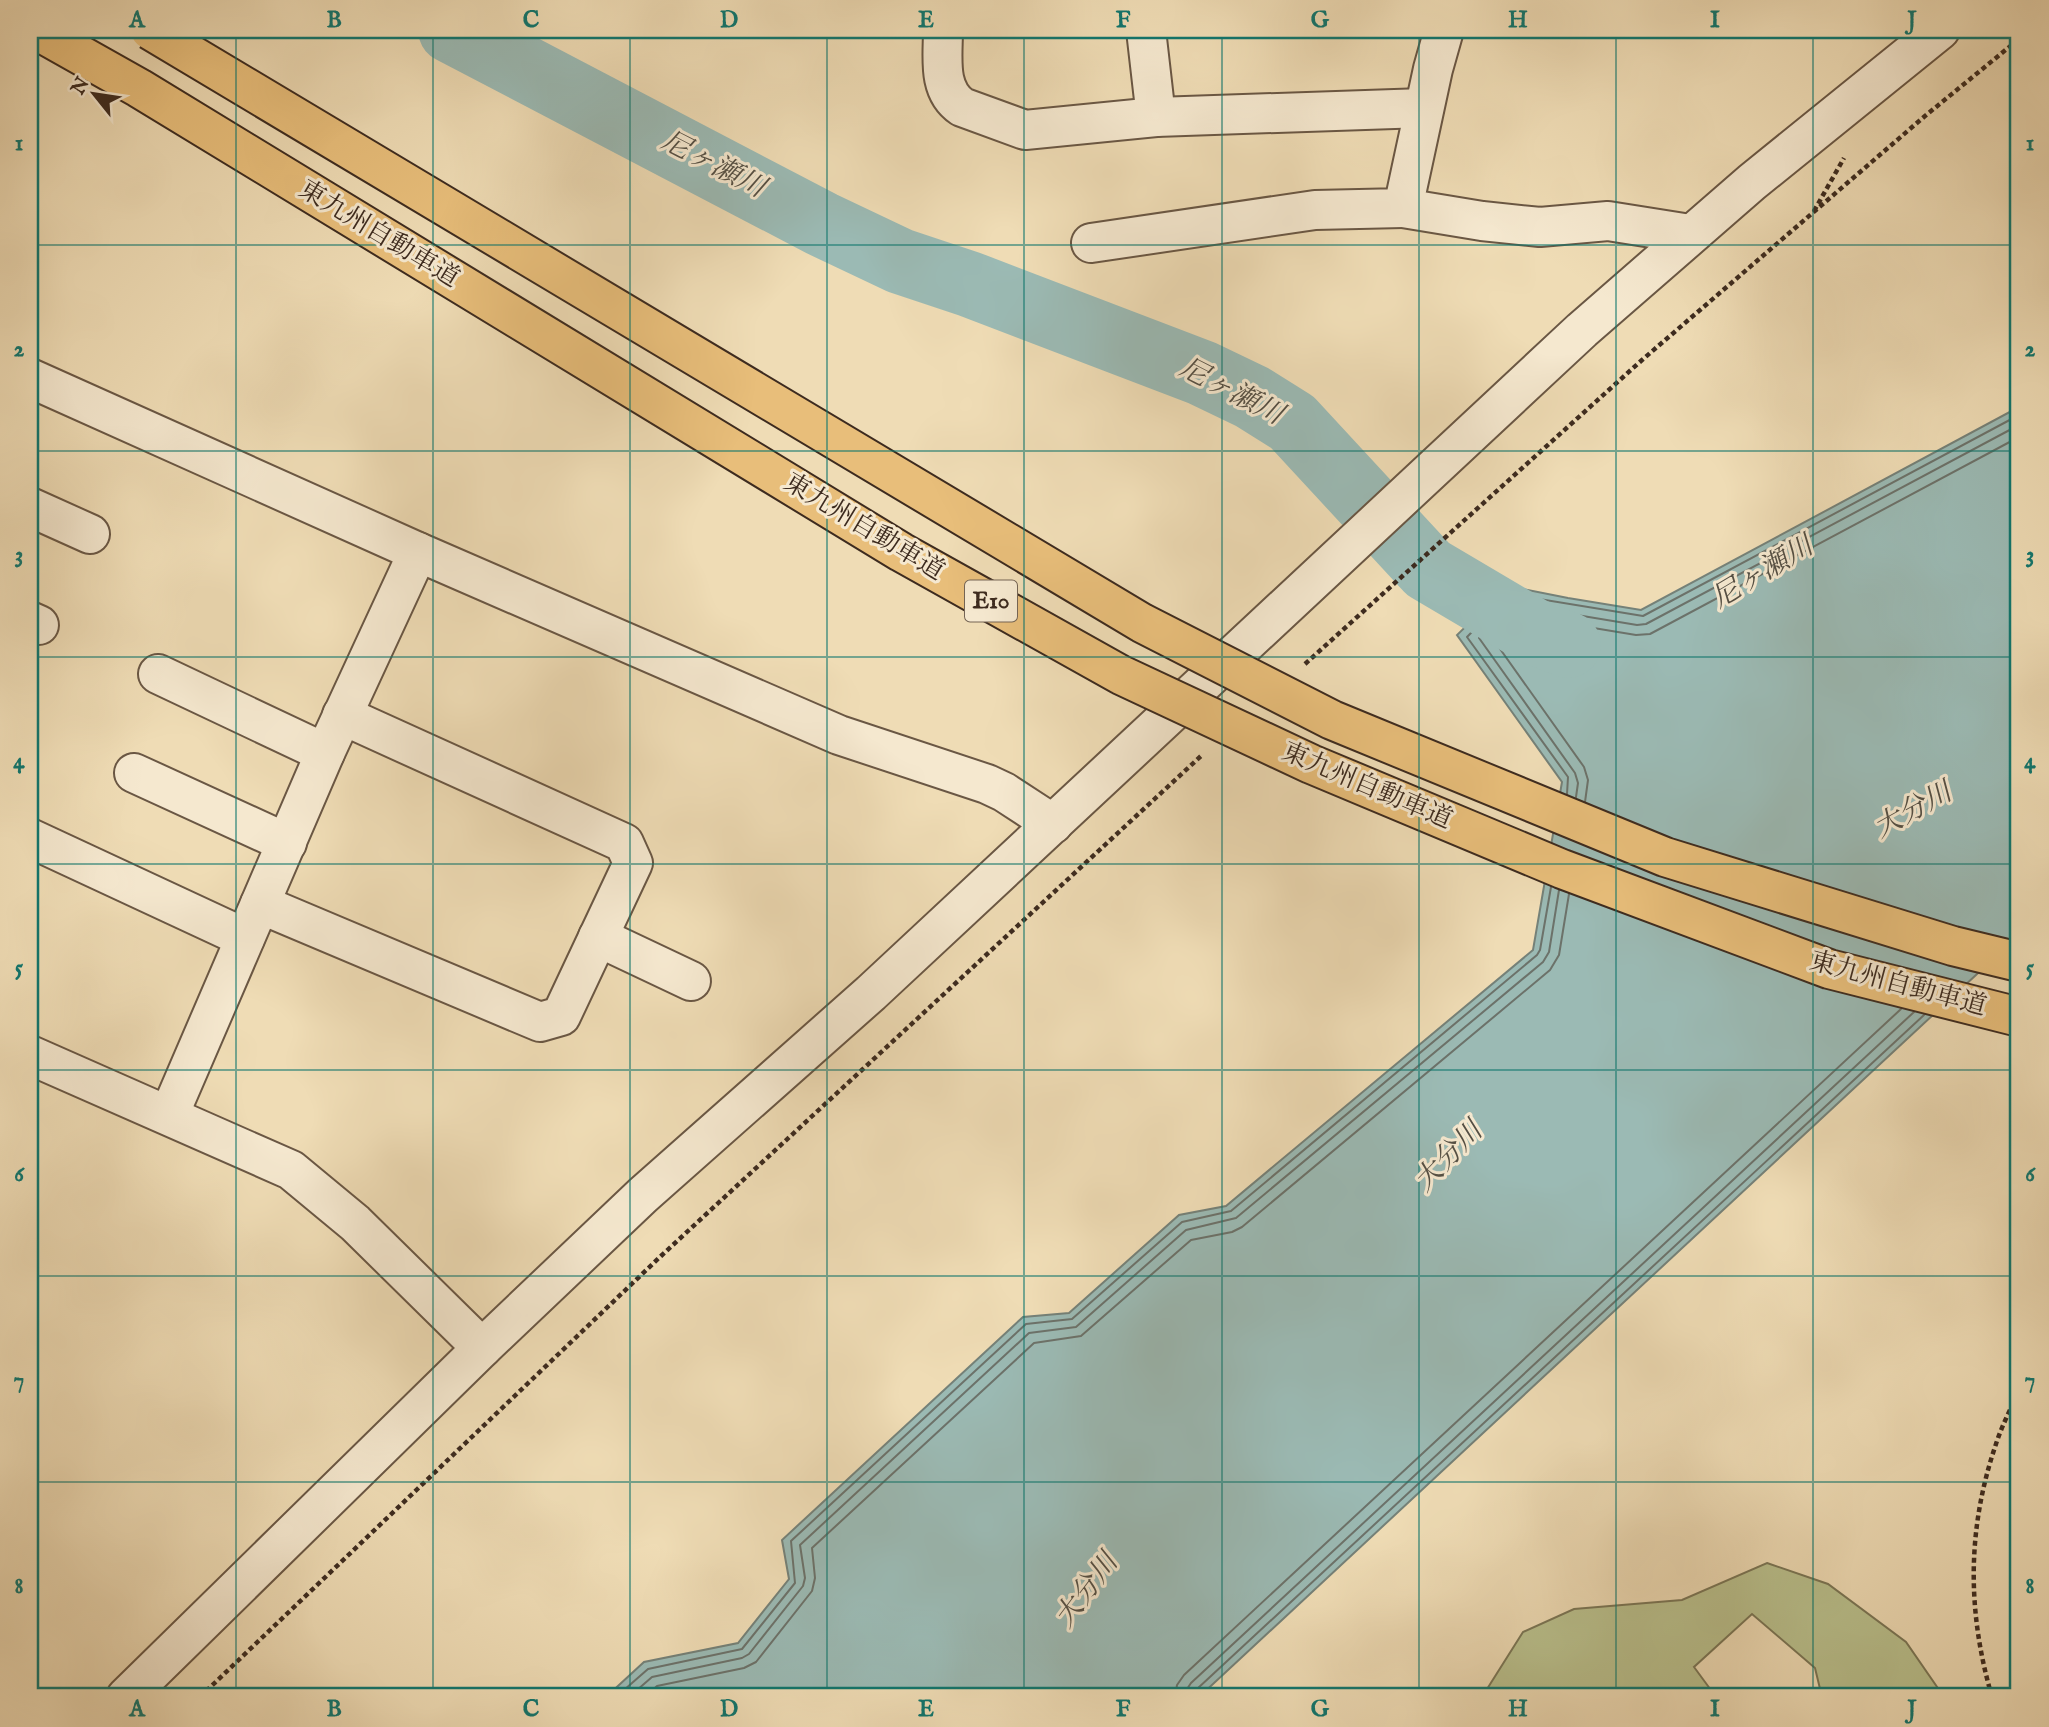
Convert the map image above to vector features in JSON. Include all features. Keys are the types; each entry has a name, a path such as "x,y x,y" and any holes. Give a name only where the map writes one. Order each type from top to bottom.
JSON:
{"highway":[{"name":"東九州自動車道","path":"36,30 139,88 901,552 1121,674 1311,764 1562,869 1829,968 2019,1017"},
{"name":"東九州自動車道","path":"150,30 1142,623 1332,720 1665,857 1953,946 2019,961"}],"street":[{"path":"943,30 944,83 953,101 962,107 1025,130 1156,117 1424,108"},
{"path":"1146,30 1156,117"},
{"path":"1404,208 1424,108 1444,30"},
{"path":"126,1697 482,1348 643,1195 871,993 1582,330 1690,234 1940,30"},
{"path":"1091,243 1315,210 1404,208 1540,227 1608,221 1690,234"},
{"path":"30,378 418,552 839,735 987,784 1054,824"},
{"path":"30,507 90,534"},
{"path":"169,1115 325,753 418,552"},
{"path":"158,674 325,753"},
{"path":"30,838 253,921 540,1022 561,1016 633,863 624,843 342,715"},
{"path":"134,773 287,843"},
{"path":"598,937 691,981"},
{"path":"30,1055 291,1170 355,1223 482,1348"}],"path":[{"path":"1303,666 1643,360 1915,125 2019,39"},
{"path":"200,1697 661,1256 1209,748"},
{"path":"1992,1697 1979,1646 1972,1560 1983,1494 1996,1443 2019,1389"}],"green space":[{"path":"1767,1563 1828,1584 1906,1642 1944,1697 1822,1697 1815,1668 1752,1614 1694,1667 1716,1697 1482,1697 1523,1632 1574,1609 1682,1600"}],"water":[{"name":"大分川","path":"2019,407 2019,935 1199,1697 606,1697 644,1662 738,1643 789,1579 782,1540 1023,1317 1069,1313 1179,1215 1226,1206 1533,950 1562,782 1457,635 1507,586 1641,610"}],"waterway":[{"name":"尼ヶ瀬川","path":"451,30 822,224 900,261 969,284 1202,373 1252,397 1292,422 1428,569 1533,631 1568,645"}]}
